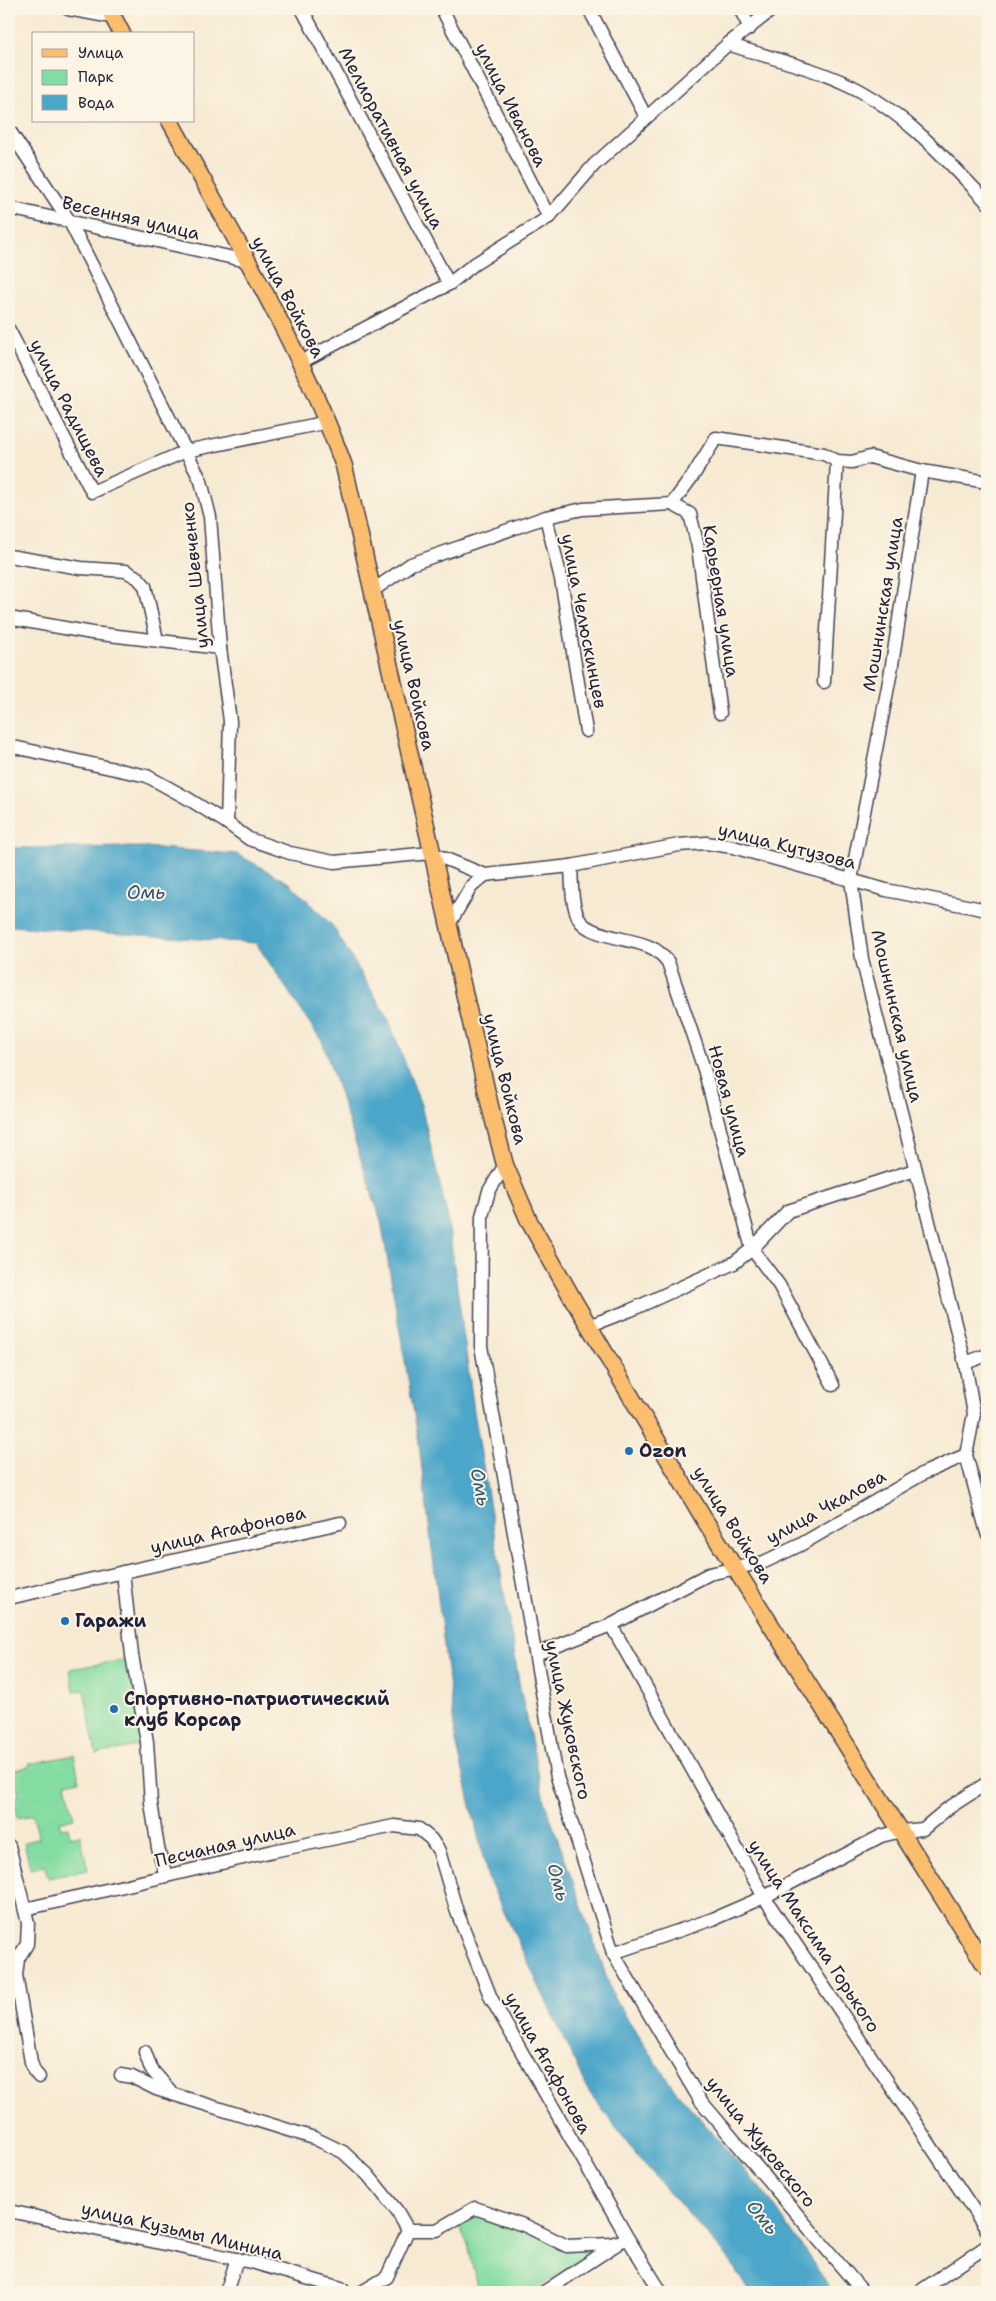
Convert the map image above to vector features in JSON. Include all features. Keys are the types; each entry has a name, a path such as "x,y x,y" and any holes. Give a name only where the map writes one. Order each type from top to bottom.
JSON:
{"main road":[{"path":"111,13 121,32"},
{"name":"улица Войкова","path":"171,122 301,362 328,422 344,466 431,853 505,1164 529,1220 588,1326 735,1567 987,1968"}],"street":[{"path":"68,9 111,13"},
{"name":"Мелиоративная улица","path":"302,9 449,284"},
{"name":"улица Иванова","path":"442,9 549,217"},
{"path":"589,9 646,117"},
{"path":"740,9 750,28"},
{"path":"301,362 449,284 473,265 549,217 594,165 728,44 773,9"},
{"path":"728,44 799,65 853,87 908,125 987,202"},
{"name":"улица Шевченко","path":"9,130 70,222 201,481 210,516 220,648 230,721 227,823"},
{"name":"Весенняя улица","path":"9,208 247,261"},
{"name":"улица Радищева","path":"9,330 92,492 186,451"},
{"path":"186,451 328,422"},
{"path":"372,592 412,564 546,517 583,509 672,504 694,474 716,438 824,454 837,461 852,462 870,457 922,471 987,482"},
{"path":"824,682 837,461"},
{"name":"Мошнинская улица","path":"922,471 891,671 852,880 862,959 965,1363 974,1414 966,1455 987,1533"},
{"name":"Карьерная улица","path":"672,504 690,514 698,547 720,713"},
{"name":"улица Челюскинцев","path":"546,517 561,579 586,731"},
{"path":"9,556 81,568 126,571 138,578 145,586 157,640"},
{"path":"9,618 92,633 220,648"},
{"path":"9,746 147,776 188,798 249,839 290,853 334,862 431,853"},
{"name":"улица Кутузова","path":"431,853 485,875 571,866 679,845 706,843 733,847 886,890 987,910"},
{"name":"Новая улица","path":"571,866 574,904 580,921 592,930 658,950 668,962 704,1069 752,1249 778,1286 833,1385"},
{"path":"448,926 471,887 485,875"},
{"name":"улица Жуковского","path":"505,1164 490,1191 482,1216 481,1346 557,1777 613,1953 700,2100 863,2292"},
{"path":"588,1326 631,1310 734,1263 752,1249 788,1211 915,1170"},
{"path":"965,1363 987,1355"},
{"name":"улица Чкалова","path":"536,1654 611,1625 709,1574 764,1562 800,1545 924,1472 966,1455"},
{"name":"улица Агафонова","path":"9,1598 340,1523"},
{"path":"123,1572 132,1655 147,1742 151,1803 158,1848 166,1876"},
{"name":"улица Максима Горького","path":"611,1625 764,1897 987,2230"},
{"path":"613,1953 713,1919 764,1897 880,1836 901,1830 923,1829 947,1809 987,1783"},
{"name":"Песчаная улица","path":"25,1909 394,1826 419,1829 431,1839"},
{"name":"улица Агафонова","path":"431,1839 439,1851 457,1912 491,1998 625,2239 661,2292"},
{"path":"9,1846 28,1923 27,1944 18,1959 16,1975 31,2062 34,2071 40,2077"},
{"path":"145,2052 151,2069 172,2093"},
{"path":"120,2075 132,2077 156,2089 314,2138 343,2152 368,2175 397,2211 408,2230"},
{"path":"408,2230 437,2230 475,2208 526,2226 567,2246 610,2244 625,2239"},
{"name":"улица Кузьмы Минина","path":"9,2211 237,2259 343,2290 362,2292"},
{"path":"372,2292 387,2277 408,2230"},
{"path":"544,2292 625,2239"},
{"path":"919,2292 987,2246"},
{"path":"226,2292 237,2259"},
{"path":"362,2292 387,2277"}],"green space":[{"path":"128,1659 143,1745 96,1754 84,1690 74,1691 70,1669"},
{"path":"74,1755 79,1780 66,1783 74,1818 59,1822 61,1828 68,1827 70,1837 80,1835 88,1870 48,1878 45,1866 30,1869 24,1842 39,1839 33,1815 17,1818 13,1798 19,1796 13,1770 29,1767 29,1764"},
{"path":"474,2211 528,2230 562,2248 605,2246 531,2292 478,2292 468,2244 459,2228"}],"water":[{"name":"Омь","path":"145,847 237,854 291,884 332,925 388,1018 421,1105 447,1214 474,1411 520,1688 544,1800 614,1998 671,2085 767,2196 833,2292 749,2292 730,2261 640,2159 589,2092 488,1878 456,1742 418,1437 381,1221 323,1043 256,943 9,926 9,848"}],"place":[{"name":"Ozon","path":"629,1451"},
{"name":"Гаражи","path":"65,1621"},
{"name":"Спортивно-патриотический клуб Корсар","path":"114,1709"}]}
